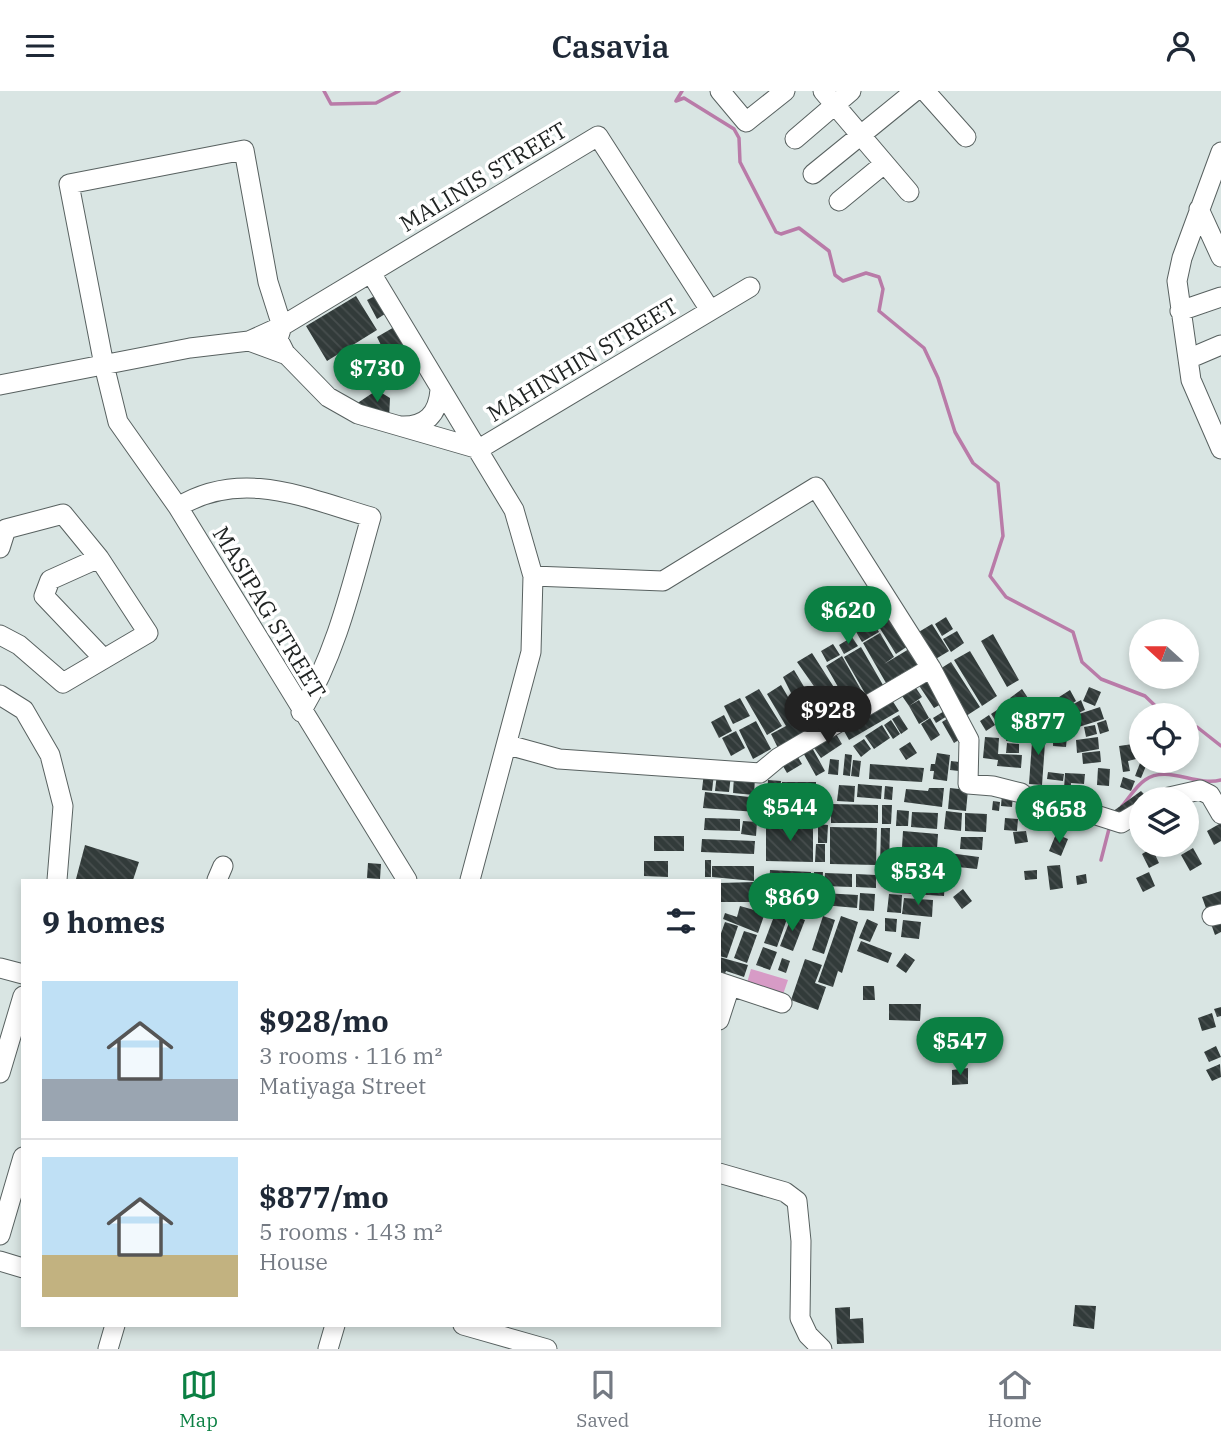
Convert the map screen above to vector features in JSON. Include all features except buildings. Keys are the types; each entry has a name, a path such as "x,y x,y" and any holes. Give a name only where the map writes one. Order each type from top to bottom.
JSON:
{"street":[{"path":"723,92 746,122 785,91"},
{"path":"795,139 829,98 851,91"},
{"path":"813,174 861,138 915,91"},
{"path":"925,91 966,137"},
{"path":"829,98 909,192"},
{"name":"MALINIS STREET","path":"249,341 282,326 598,136 710,310"},
{"name":"MASIPAG STREET","path":"282,326 268,282 244,150 69,184 104,365 118,422 178,507 301,712 406,879"},
{"path":"1220,156 1177,271 1180,311 1191,380 1221,449"},
{"path":"839,201 884,164"},
{"path":"1199,209 1221,257"},
{"path":"371,273 514,510 533,576 531,652 470,879"},
{"name":"MAHINHIN STREET","path":"479,449 750,287"},
{"path":"1180,311 1221,297"},
{"path":"282,326 278,339 286,355 337,404 397,426 479,449"},
{"path":"0,385 190,348 249,341 286,355"},
{"path":"1188,359 1221,346"},
{"path":"397,426 416,427 428,420 439,406 440,390"},
{"path":"178,507 198,495 218,489 263,487 371,517 335,640 319,682 301,712"},
{"path":"533,576 663,580 816,487 931,668 969,740 968,784 1021,793 1037,807 1071,807 1115,820 1129,815"},
{"path":"0,548 6,529 63,514 99,558 148,633 63,683 19,645 0,635"},
{"path":"99,558 50,580 44,596 103,658"},
{"path":"508,745 559,759 760,773 778,758 931,668"},
{"path":"0,695 24,710 50,755 63,806 57,879"},
{"path":"1199,790 1210,795 1221,814"},
{"path":"0,968 21,973"},
{"path":"721,1008 725,984 782,1003"},
{"path":"0,1073 21,1003"},
{"path":"0,1235 8,1176 21,1160"},
{"path":"721,1174 785,1192 797,1201 801,1241 800,1318 815,1342"},
{"path":"0,1261 21,1267"},
{"path":"108,1349 114,1327"},
{"path":"328,1349 334,1327"},
{"path":"471,1327 547,1349"}],"shaded area":[{"path":"751,969 788,980 779,1006 744,993"}],"waterway":[{"path":"324,91 331,104 376,103 399,91"},
{"path":"682,91 676,101 684,98 734,129 739,138 740,162 776,232 781,234 799,228 829,251 835,275 843,281 866,273 879,277 883,289 879,311 924,348 938,378 955,432 973,463 998,483 1003,536 990,576 1006,597 1073,632 1082,662 1101,679 1145,696 1152,703"},
{"path":"1199,729 1221,746"},
{"path":"1122,806 1139,785 1154,776 1163,774 1202,781 1221,780"},
{"path":"1101,860 1110,825"}]}
